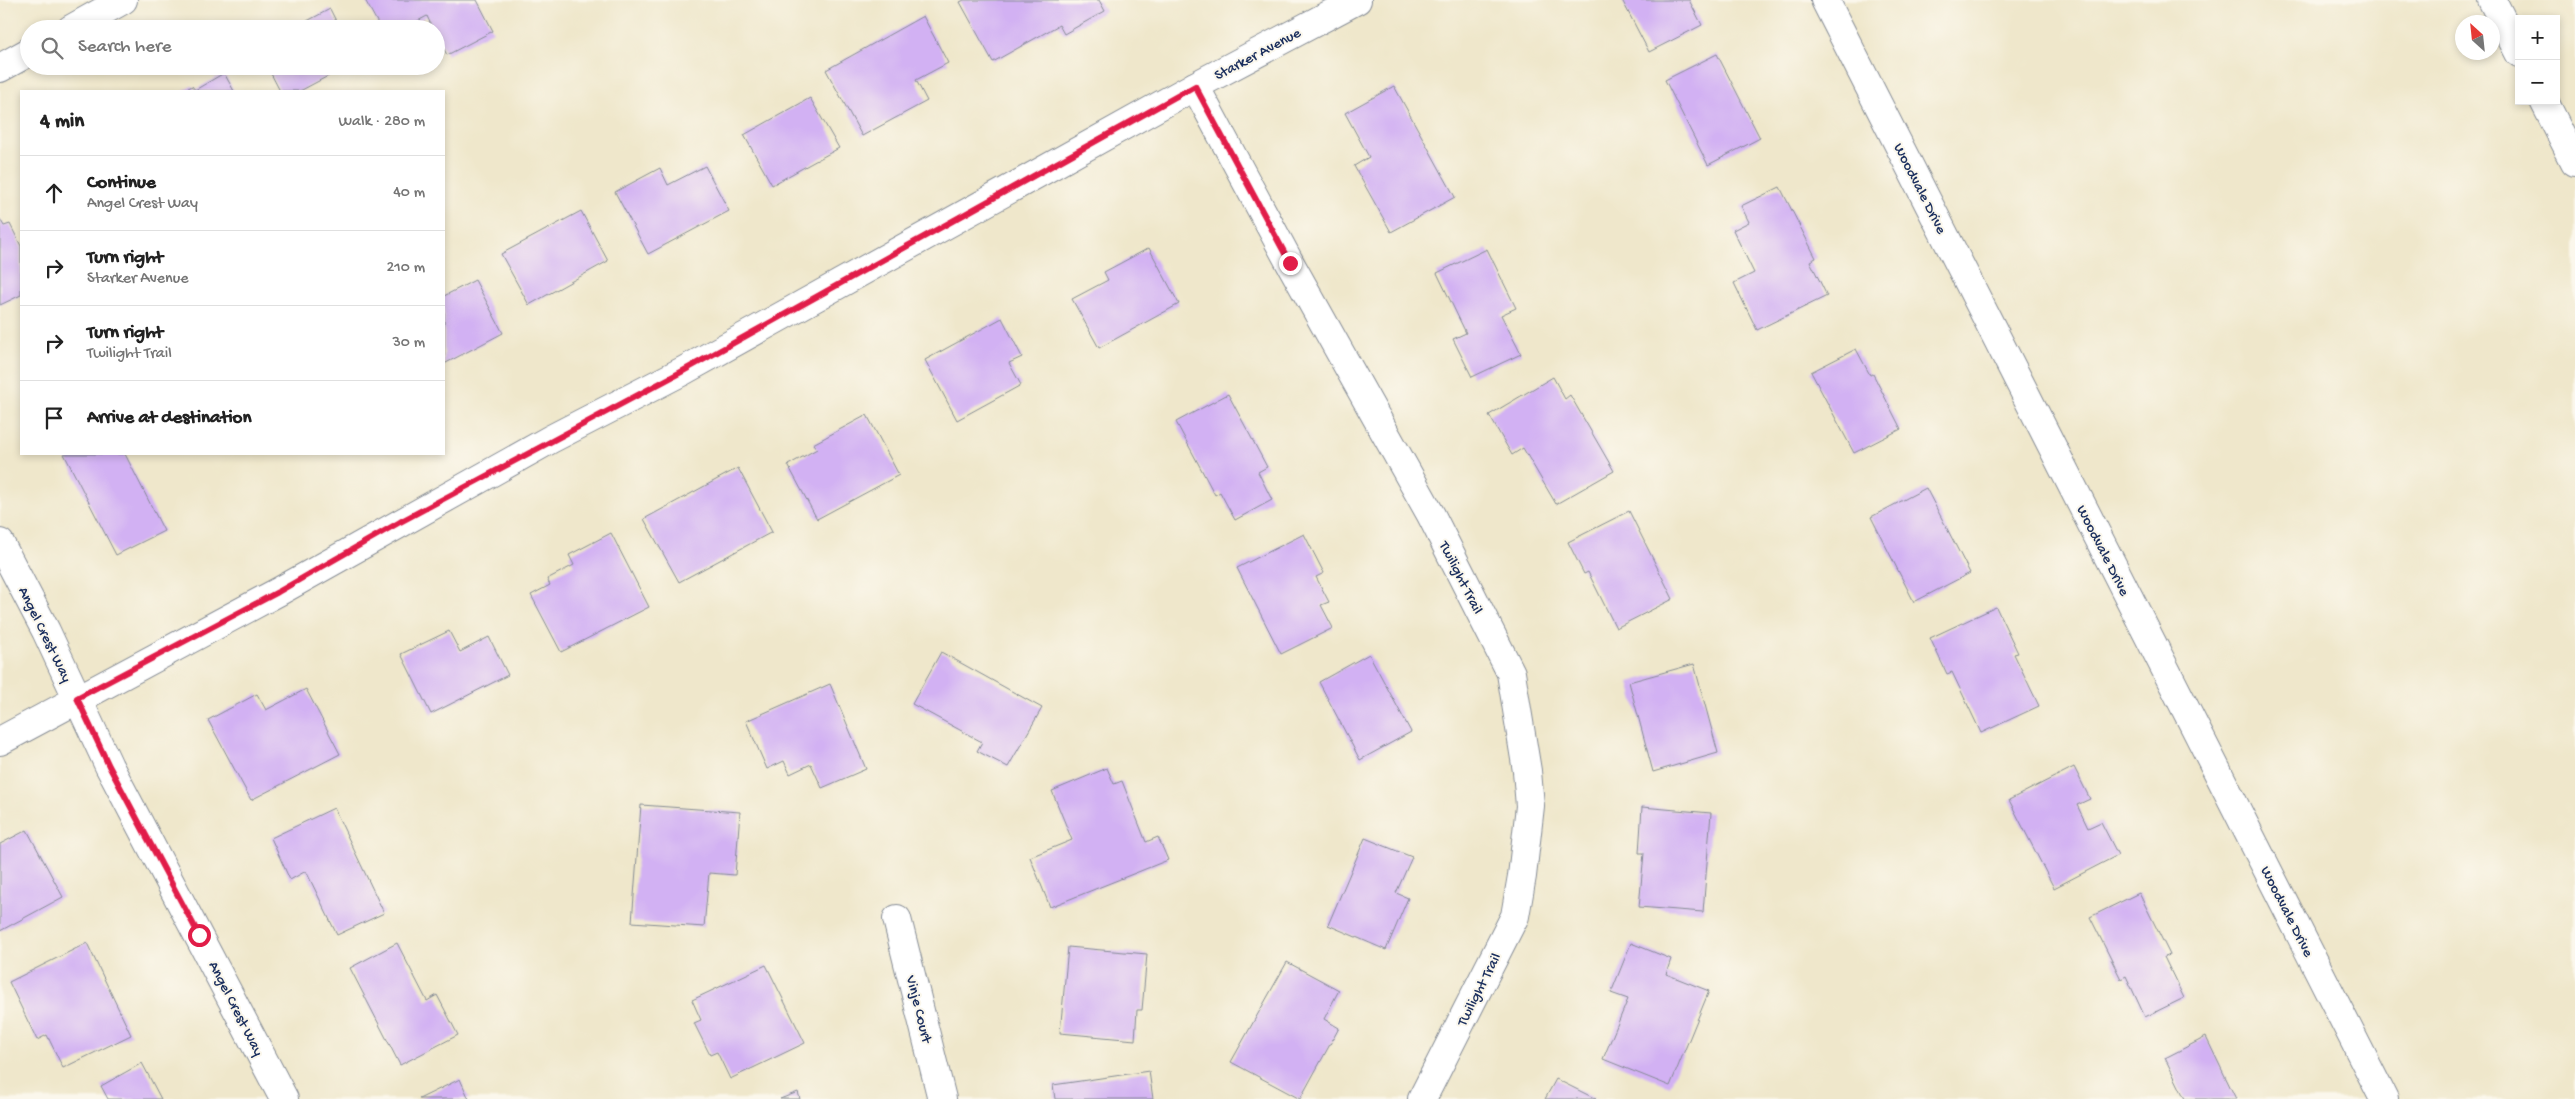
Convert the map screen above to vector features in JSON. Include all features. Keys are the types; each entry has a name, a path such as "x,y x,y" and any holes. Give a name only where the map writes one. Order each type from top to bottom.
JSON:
{"street":[{"path":"87,20 123,0"},
{"name":"Starker Avenue","path":"0,741 77,698 278,592 417,513 683,371 1195,86 1357,0"},
{"name":"Woodvale Drive","path":"1825,0 2384,1099"},
{"path":"2492,0 2515,45"},
{"path":"0,68 20,57"},
{"name":"Twilight Trail","path":"1195,86 1290,263 1431,515 1511,673 1527,771 1530,806 1522,876 1515,916 1422,1099"},
{"path":"2546,105 2575,162"},
{"name":"Angel Crest Way","path":"0,543 109,766 284,1099"},
{"name":"Vinje Court","path":"897,919 942,1099"}],"building":[{"path":"365,0 477,0 493,31 447,55 445,51 445,20 429,20 427,16 420,20 376,20"},
{"path":"964,0 1099,0 1105,11 1064,34 1059,25 993,62 960,2"},
{"path":"1622,0 1689,0 1702,25 1649,52"},
{"path":"330,9 336,20 309,20"},
{"path":"923,16 948,63 916,80 927,101 862,136 826,70"},
{"path":"1717,54 1760,138 1708,165 1665,80"},
{"path":"221,75 225,75 233,90 195,90"},
{"path":"272,75 330,75 302,90 279,90"},
{"path":"192,86 195,90 185,90"},
{"path":"1394,86 1455,197 1391,232 1354,166 1369,157 1345,113"},
{"path":"810,98 839,148 772,185 744,135"},
{"path":"705,166 729,211 648,254 615,192 660,168 668,185"},
{"path":"1780,187 1816,258 1810,261 1827,296 1757,330 1734,283 1754,273 1733,230 1749,222 1741,206"},
{"path":"581,211 608,261 529,305 501,254"},
{"path":"0,219 4,226 10,224 20,244 20,295 0,305"},
{"path":"1149,248 1179,304 1099,348 1072,299 1108,280 1104,272"},
{"path":"1487,249 1516,308 1501,315 1521,354 1472,377 1453,339 1466,333 1437,273"},
{"path":"475,280 503,333 445,363 445,295"},
{"path":"1002,318 1022,357 1009,363 1021,385 957,420 925,360"},
{"path":"1856,349 1870,375 1873,374 1901,429 1854,453 1811,372"},
{"path":"1553,377 1565,399 1570,395 1614,471 1556,504 1523,448 1512,455 1489,415"},
{"path":"1228,394 1267,467 1258,472 1272,500 1235,520 1220,492 1215,495 1176,422"},
{"path":"867,415 899,475 817,519 788,465 817,449 813,444"},
{"path":"65,455 126,455 164,531 116,555"},
{"path":"738,468 772,532 679,582 644,519"},
{"path":"1926,488 1970,573 1914,602 1871,517"},
{"path":"1629,511 1673,599 1616,628 1588,572 1584,574 1568,542"},
{"path":"611,533 649,607 561,652 531,595 550,585 547,579 574,565 569,555"},
{"path":"1304,534 1324,573 1316,577 1329,602 1321,605 1333,628 1281,654 1237,568"},
{"path":"1996,607 2018,653 2014,654 2039,706 1981,733 1952,672 1947,674 1930,638"},
{"path":"449,631 460,652 489,637 508,675 431,714 401,654"},
{"path":"941,652 1042,708 1008,767 977,751 982,742 912,704"},
{"path":"1369,654 1411,732 1360,760 1319,682"},
{"path":"1694,664 1718,753 1653,772 1629,682"},
{"path":"830,684 866,769 822,788 811,764 790,774 784,761 767,769 746,721"},
{"path":"306,689 340,754 251,800 208,720 257,694 266,710"},
{"path":"2074,767 2090,799 2077,805 2088,828 2101,822 2118,855 2054,888 2009,800"},
{"path":"1107,768 1114,784 1122,781 1146,842 1158,837 1168,860 1050,907 1030,857 1072,840 1052,791"},
{"path":"641,805 740,812 735,875 709,873 704,927 632,922"},
{"path":"1642,807 1711,813 1703,912 1639,907 1644,853 1639,853"},
{"path":"334,808 384,913 337,935 306,871 290,880 271,838"},
{"path":"27,830 63,897 0,931 0,844"},
{"path":"1365,838 1412,857 1396,893 1408,898 1386,950 1328,925"},
{"path":"2139,893 2170,955 2164,957 2184,998 2145,1017 2126,976 2121,979 2090,917"},
{"path":"87,943 131,1035 63,1068 47,1035 37,1040 9,982"},
{"path":"397,943 427,1001 437,995 458,1035 400,1065 350,968"},
{"path":"1631,943 1671,959 1666,974 1709,991 1670,1086 1603,1059 1628,999 1611,993"},
{"path":"1068,947 1147,954 1142,1010 1137,1010 1135,1040 1060,1033"},
{"path":"1287,962 1339,990 1324,1019 1339,1028 1300,1099 1231,1062"},
{"path":"766,965 805,1043 730,1079 717,1052 710,1055 694,1023 701,1020 692,1000"},
{"path":"2206,1037 2236,1099 2185,1099 2165,1058"},
{"path":"142,1063 161,1099 108,1099 101,1086"},
{"path":"1149,1071 1153,1099 1055,1099 1053,1085"},
{"path":"460,1079 469,1099 419,1099"},
{"path":"1556,1079 1596,1099 1545,1099"},
{"path":"798,1092 800,1099 780,1099"}],"route":[{"path":"199,935 109,766 77,698 278,592 551,439 683,371 1195,86 1290,263"}]}
